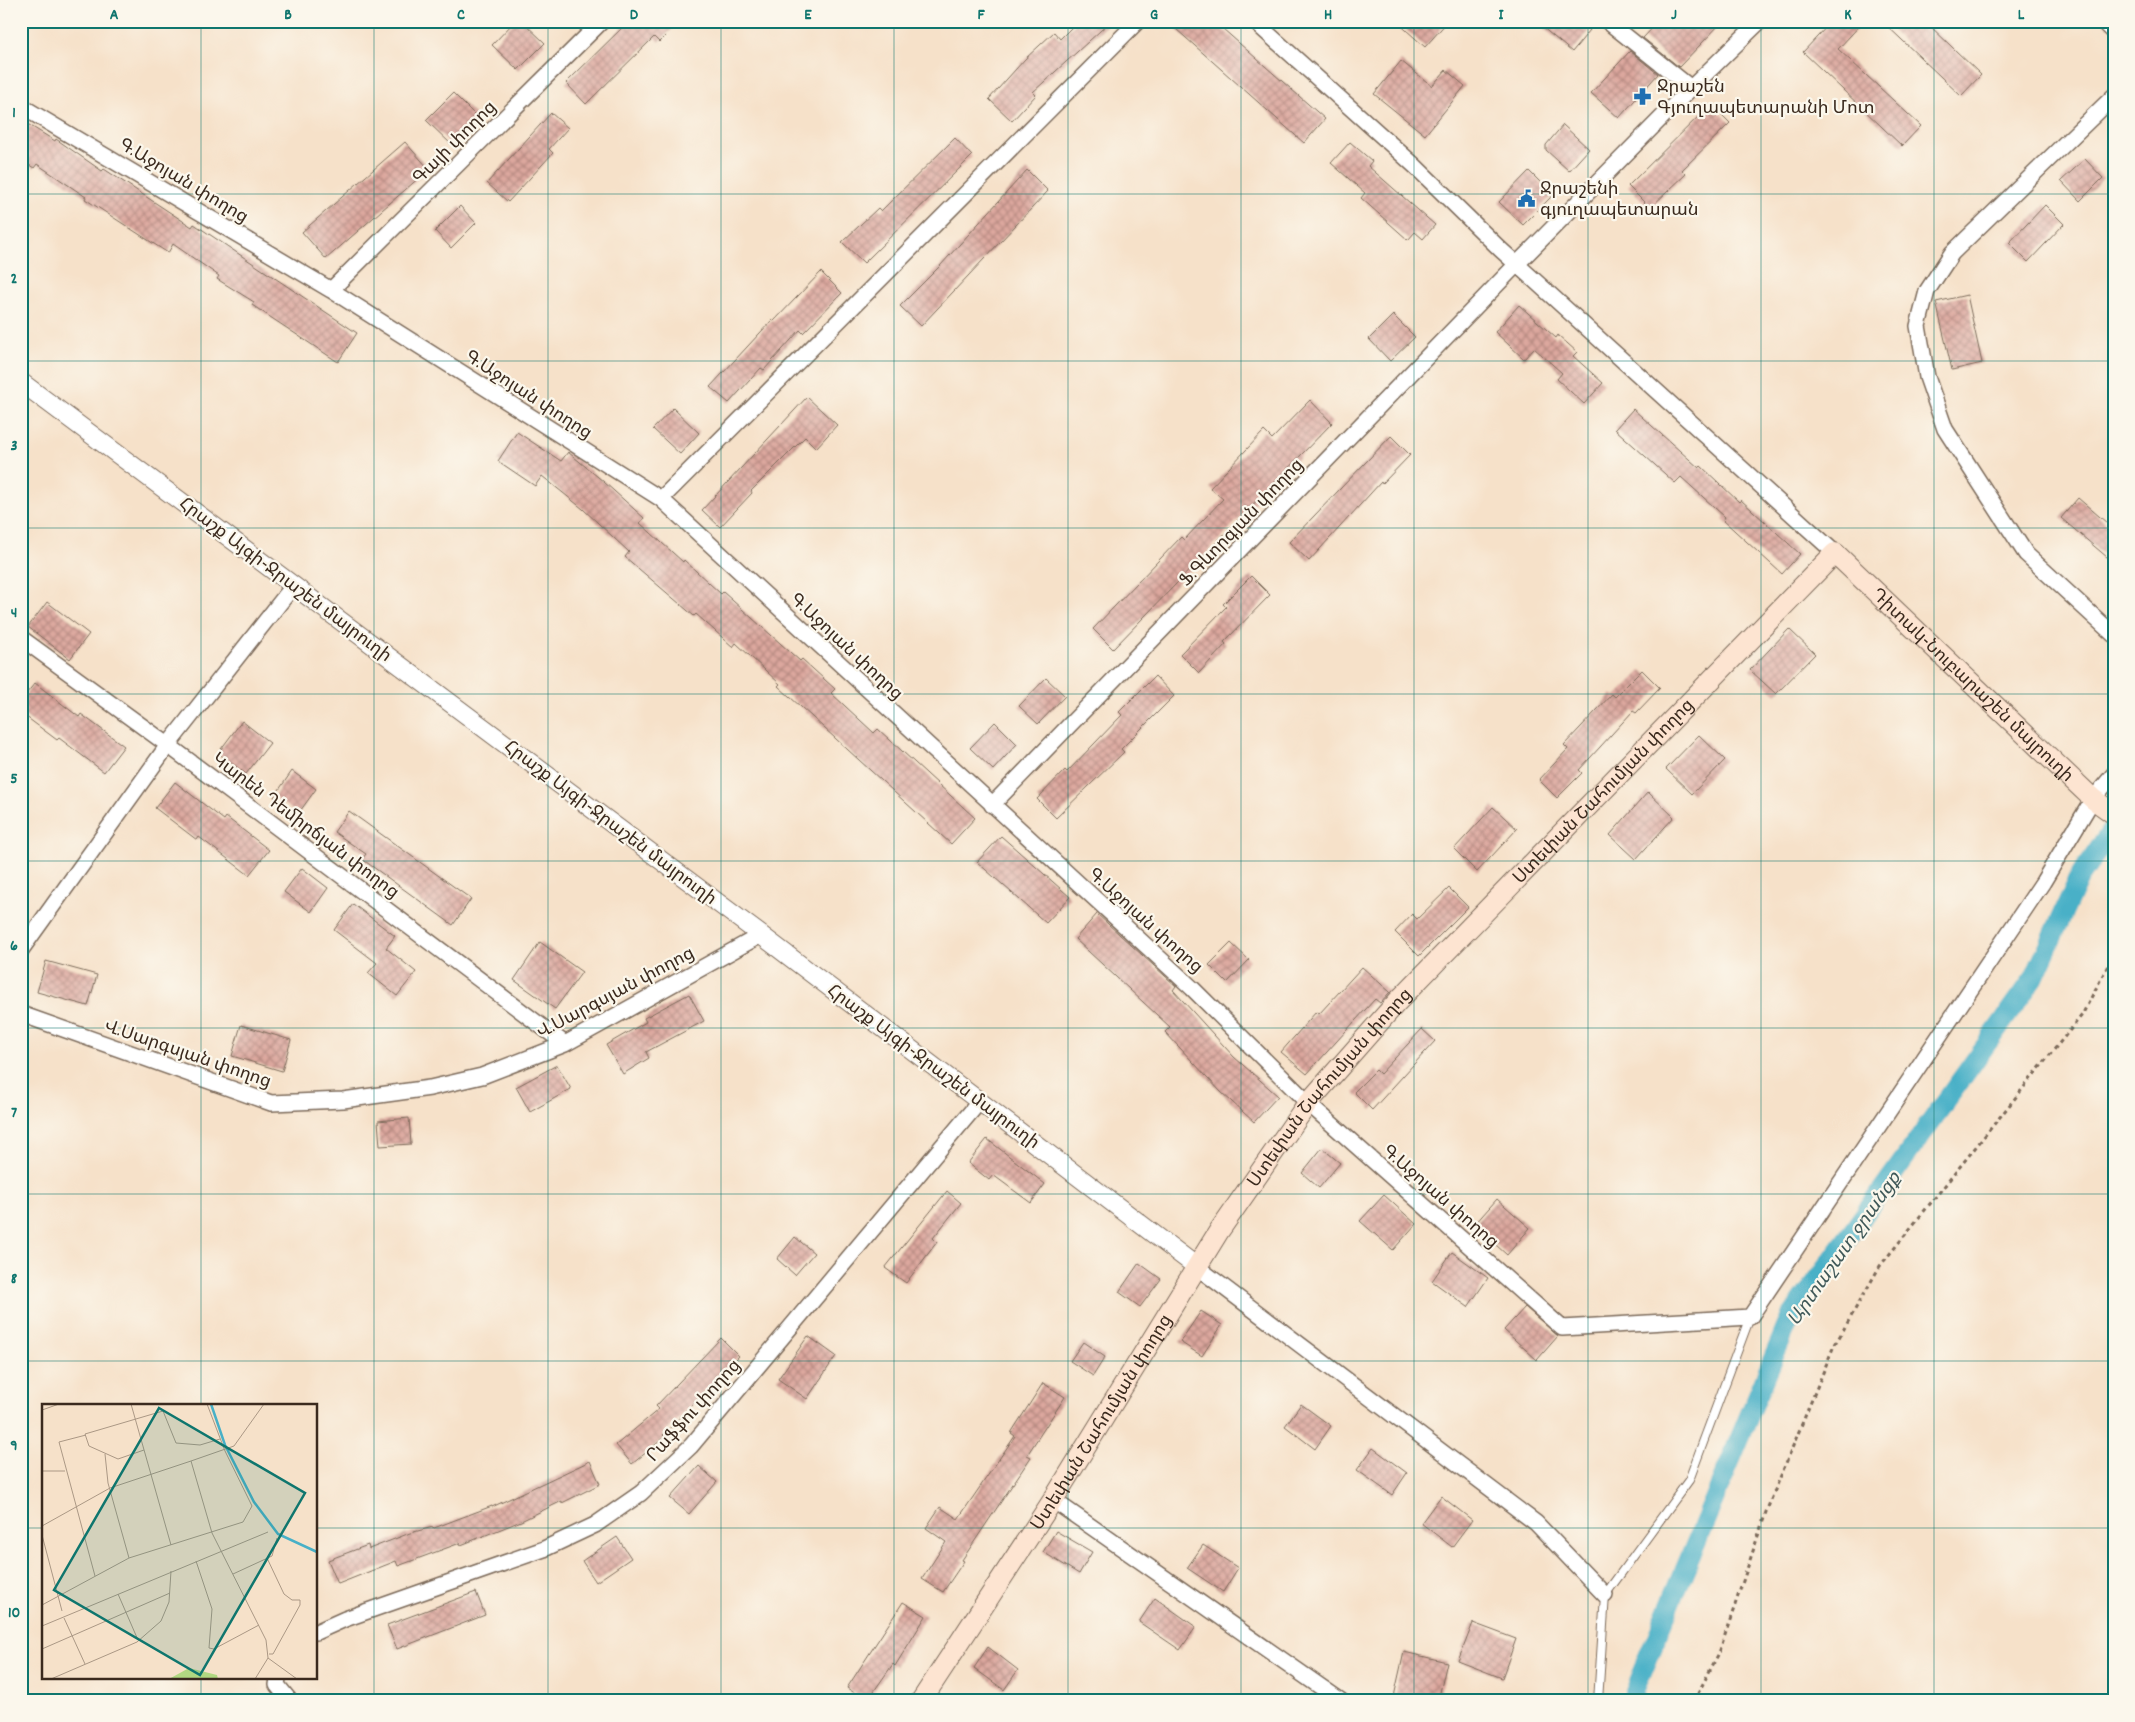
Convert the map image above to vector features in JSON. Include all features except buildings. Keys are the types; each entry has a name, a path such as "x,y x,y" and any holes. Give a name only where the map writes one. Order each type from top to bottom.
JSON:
{"main road":[{"name":"Դիտակ-Նուբարաշեն մայրուղի","path":"1834,553 2103,806"},
{"name":"Ստեփան Շահումյան փողոց","path":"921,1701 1053,1500 1219,1231 1308,1104 1397,1002 1834,553"}],"street":[{"name":"Գայի փողոց","path":"331,290 602,21"},
{"path":"661,499 1138,21"},
{"path":"1254,21 1415,166 1517,264 1834,553"},
{"path":"1607,21 1691,88"},
{"name":"Ֆ.Գևորգյան փողոց","path":"992,805 1517,264 1760,21"},
{"path":"2102,21 2114,33"},
{"path":"2114,96 1952,253 1928,291 1918,326 1927,377 1945,429 2026,554 2114,635"},
{"name":"Գ.Աջոյան փողոց","path":"21,106 331,290 661,499 1192,988 1308,1104 1562,1328 1750,1316"},
{"name":"Հրաշք Այգի-Ջրաշեն մայրուղի","path":"21,382 761,935 1197,1267"},
{"path":"21,950 168,745 294,585"},
{"name":"Կարեն Դեմիրճյան փողոց","path":"21,638 168,745 565,1044"},
{"path":"1750,1316 2043,882 2103,806 2114,774"},
{"name":"Վ.Սարգսյան փողոց","path":"21,1014 271,1103 343,1100 430,1088 482,1076 565,1044 761,935"},
{"name":"Րաֆֆու փողոց","path":"318,1631 346,1619 544,1549 595,1525 641,1493 691,1446 980,1101"},
{"path":"1197,1267 1536,1523 1605,1595"},
{"path":"1053,1500 1341,1701"},
{"path":"278,1680 277,1685 290,1701"}],"lane":[{"path":"1598,1701 1605,1595 1689,1480 1750,1316"}],"path":[{"path":"1694,1701 1719,1654 1766,1512 1833,1348 1880,1266 2082,1015 2114,954"}],"waterway":[{"name":"Արտաշատ ջրանցք","path":"1635,1701 1634,1691 1790,1318 2034,978 2079,878 2114,827"}],"place":[{"name":"Ջրաշեն Գյուղապետարանի Մոտ","path":"1643,96"},
{"name":"Ջրաշենի գյուղապետարան","path":"1526,198"}]}
